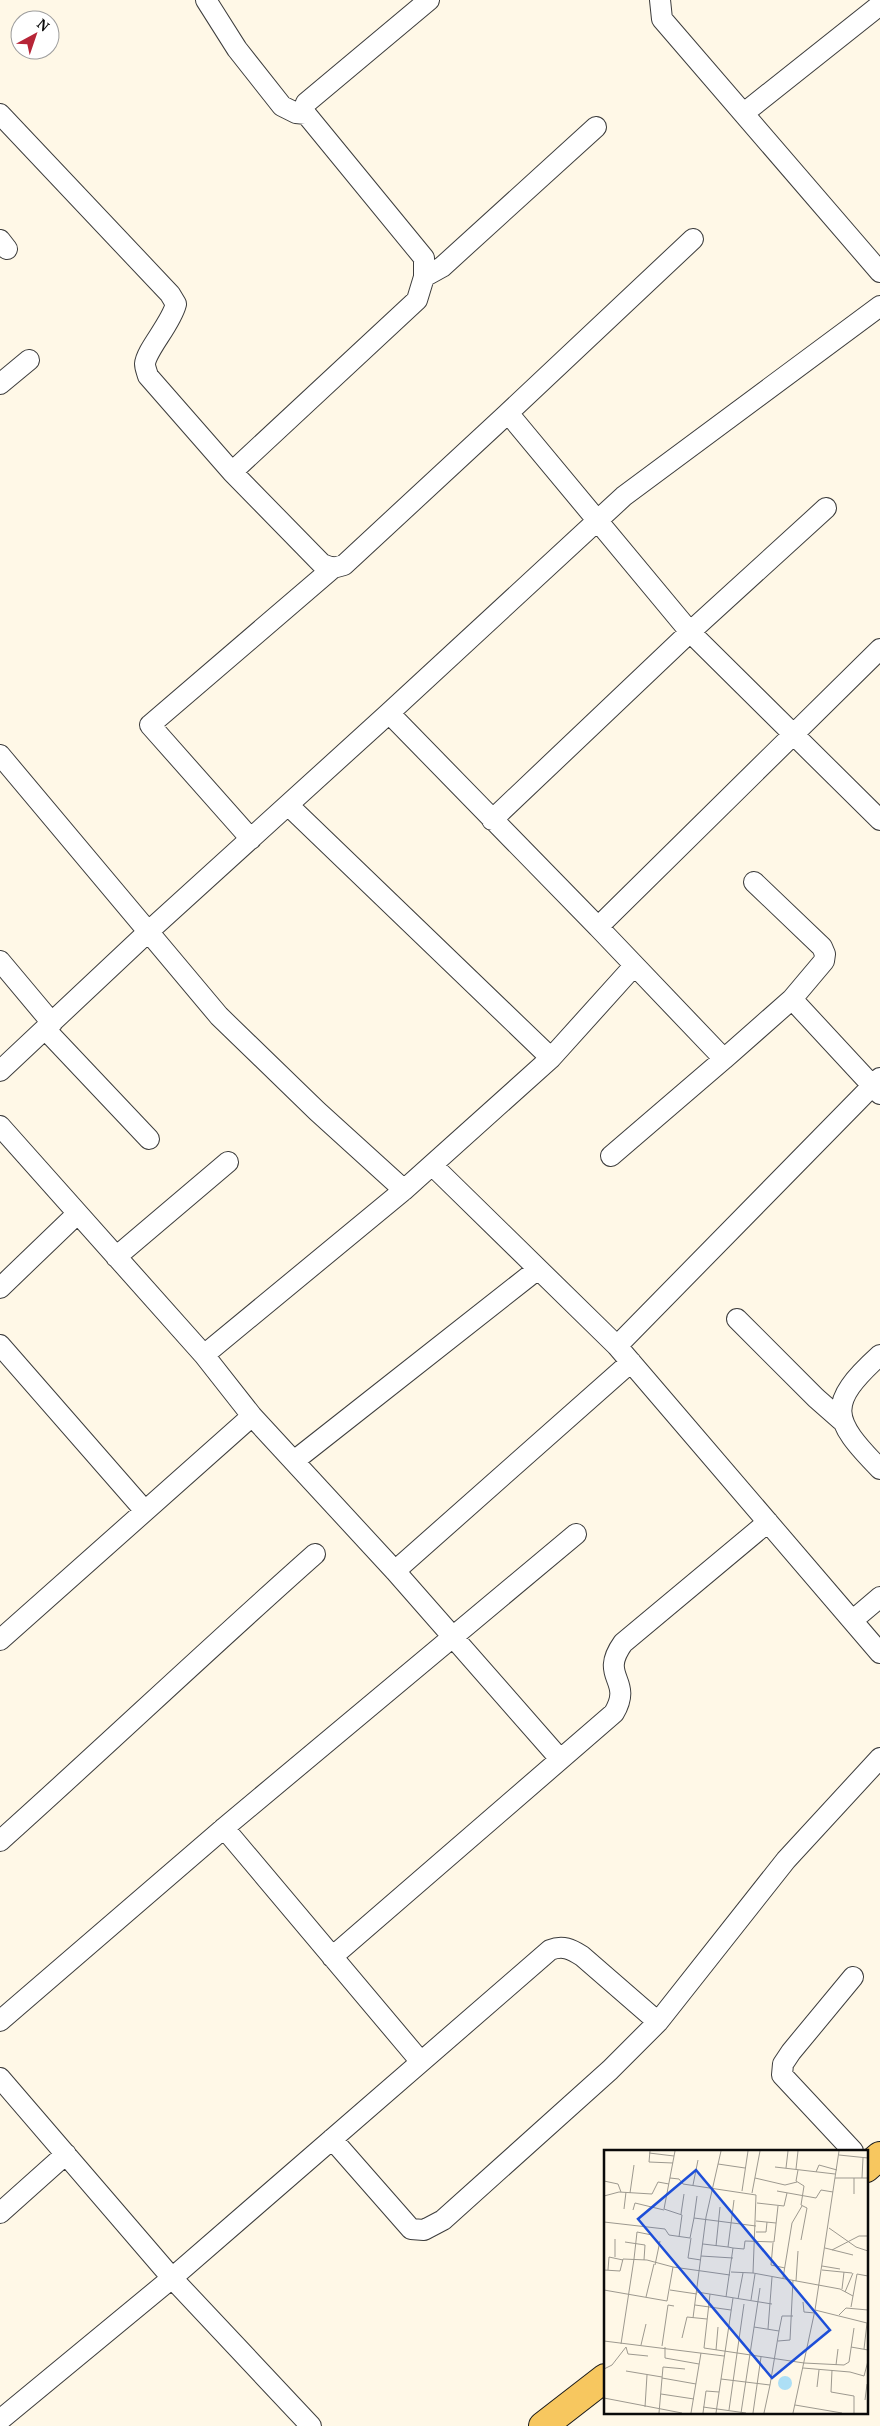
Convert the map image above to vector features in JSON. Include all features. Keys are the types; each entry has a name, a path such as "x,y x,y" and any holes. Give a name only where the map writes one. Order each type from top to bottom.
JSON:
{"main road":[{"path":"543,2426 604,2379"}],"street":[{"path":"206,0 237,48 282,106 296,113 306,114"},
{"path":"232,472 417,300 424,277 424,258 306,114 304,108 306,103 429,0"},
{"path":"660,0 662,19 880,272"},
{"path":"744,113 880,5"},
{"path":"0,114 170,294 176,304 173,318 148,355 145,365 148,376 232,472 322,564 333,568"},
{"path":"424,277 442,267 596,127"},
{"path":"251,839 150,725 333,568 344,565 693,239"},
{"path":"0,1071 149,931 389,714 596,521 641,482 880,306"},
{"path":"0,384 29,360"},
{"path":"508,413 690,632 880,820"},
{"path":"492,820 690,632 826,508"},
{"path":"598,927 880,649"},
{"path":"389,714 598,927 724,1059"},
{"path":"0,755 219,1016 317,1111 404,1190"},
{"path":"288,805 551,1058"},
{"path":"611,1156 792,999 824,962 825,954 822,947 754,882"},
{"path":"0,961 48,1026 149,1139"},
{"path":"204,1355 404,1190 551,1058 634,966"},
{"path":"618,1346 877,1086 792,999"},
{"path":"0,1126 204,1355 252,1416 395,1571 560,1759"},
{"path":"116,1257 228,1162"},
{"path":"432,1165 618,1346 880,1653"},
{"path":"0,1288 77,1214"},
{"path":"294,1461 538,1269"},
{"path":"737,1319 840,1420 880,1470"},
{"path":"0,1345 145,1511"},
{"path":"840,1420 841,1405 847,1391 880,1355"},
{"path":"395,1571 631,1362"},
{"path":"0,1640 252,1416"},
{"path":"332,1957 614,1713 622,1693 613,1672 612,1662 622,1643 768,1522"},
{"path":"0,2021 224,1828 576,1534"},
{"path":"0,1840 127,1728 214,1644 315,1554"},
{"path":"853,1620 880,1597"},
{"path":"332,2139 404,2223 417,2231 424,2230 443,2220 610,2070 658,2022 786,1860 880,1758"},
{"path":"224,1828 421,2062"},
{"path":"0,2420 172,2278 550,1950 559,1946 570,1948 582,1956 658,2022"},
{"path":"853,1977 791,2052 783,2064 782,2075 856,2150"},
{"path":"0,2078 172,2278 311,2426"},
{"path":"0,2213 66,2154"}]}
